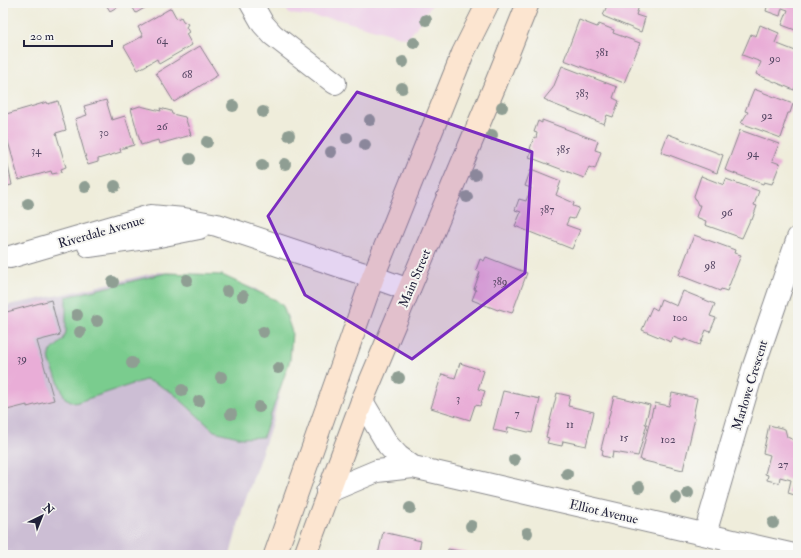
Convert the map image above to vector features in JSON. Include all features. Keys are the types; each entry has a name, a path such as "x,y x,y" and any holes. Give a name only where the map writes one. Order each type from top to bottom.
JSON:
{"main road":[{"path":"275,555 373,277 463,53 488,3"},
{"name":"Main Street","path":"305,555 327,492 362,401 496,83 528,3"}],"street":[{"path":"251,3 263,24 274,35 335,82"},
{"name":"Riverdale Avenue","path":"7,258 150,216 184,219 217,225 409,290"},
{"name":"Marlowe Crescent","path":"705,534 754,366 798,238"},
{"name":"Elliot Avenue","path":"362,401 388,445 398,456 413,468"},
{"name":"Elliot Avenue","path":"327,492 377,471 413,468 794,555"}],"highlighted area":[{"path":"357,92 532,152 525,273 412,359 305,295 268,216"}],"shaded area":[{"path":"283,3 433,3 408,39 336,19 289,14"},
{"path":"158,272 210,275 256,289 288,317 291,347 273,420 243,507 230,555 3,555 3,306 60,295"}],"green space":[{"path":"166,273 222,275 276,300 283,306 292,332 290,360 263,437 242,438 214,431 173,393 155,383 145,380 75,403 65,398 50,362 49,353 63,340 66,332 66,297"}],"building":[{"path":"105,3 124,3 110,11"},
{"path":"130,3 153,3 136,13"},
{"path":"601,3 640,3 636,15 645,18 641,32 603,16 607,5"},
{"path":"768,3 798,3 798,31 782,25 788,10 782,8 780,16 766,11"},
{"path":"171,8 177,19 181,17 183,21 188,24 186,27 189,32 186,34 192,45 159,64 157,59 138,70 124,46 143,36 138,27"},
{"path":"579,20 597,27 599,24 614,30 613,33 640,43 624,83 564,60"},
{"path":"760,25 779,33 775,43 798,52 798,81 794,90 756,74 761,62 742,55 751,34 756,36"},
{"path":"200,46 218,75 174,102 156,73"},
{"path":"562,66 617,87 613,98 619,101 613,117 607,115 604,124 548,102 544,99 553,88"},
{"path":"754,89 793,104 790,113 788,113 781,138 741,123 748,112 745,111"},
{"path":"106,100 112,120 125,116 134,145 120,149 121,152 98,159 98,162 88,165 75,119 87,115 84,106"},
{"path":"58,101 66,130 56,133 66,167 61,169 62,172 52,174 51,171 19,180 3,124 3,115 47,102 48,104"},
{"path":"140,106 161,111 160,108 171,111 172,114 185,117 191,135 159,144 158,140 141,145 131,109"},
{"path":"542,120 598,141 595,150 601,152 595,169 589,167 584,178 529,157 532,150 530,149 534,137 536,138 537,133 534,132 538,121 542,123"},
{"path":"740,130 779,144 772,161 780,164 772,184 764,182 763,184 725,170"},
{"path":"668,134 723,155 717,173 661,152"},
{"path":"4,147 12,185 3,187 3,148"},
{"path":"531,169 561,181 556,195 574,203 573,206 579,208 574,219 569,218 566,225 580,230 572,249 515,226 521,212 515,210 519,199 526,201 531,188 525,186"},
{"path":"701,176 724,185 726,179 759,191 754,205 757,206 752,220 750,220 742,238 705,225 706,221 696,217 700,205 698,205 694,196"},
{"path":"694,235 735,250 734,253 741,255 727,291 721,289 720,291 679,275"},
{"path":"486,257 527,273 512,313 498,310 472,300 480,272 476,270 480,259 484,261"},
{"path":"683,291 715,304 710,316 716,318 710,332 706,330 700,345 684,339 684,341 673,337 671,342 642,330 652,307 657,310 661,299 677,306"},
{"path":"51,300 60,335 37,341 54,400 3,411 3,313"},
{"path":"460,363 484,371 478,389 485,391 480,406 475,405 470,420 431,408 442,374 455,378"},
{"path":"503,391 540,399 532,433 508,427 507,433 493,430"},
{"path":"557,393 570,396 568,406 594,412 586,446 563,441 562,446 547,443 549,438 546,437"},
{"path":"672,393 697,398 693,417 695,418 683,470 640,460 655,403 669,406"},
{"path":"614,396 650,405 645,424 647,424 638,456 613,452 612,458 602,456 603,450 601,449"},
{"path":"769,425 785,429 787,437 794,440 795,438 798,439 798,496 788,493 791,480 780,477 779,483 767,480 768,475 765,474 770,455 763,453"},
{"path":"383,532 421,541 418,555 378,555"},
{"path":"448,549 474,554 474,555 447,555"}]}
